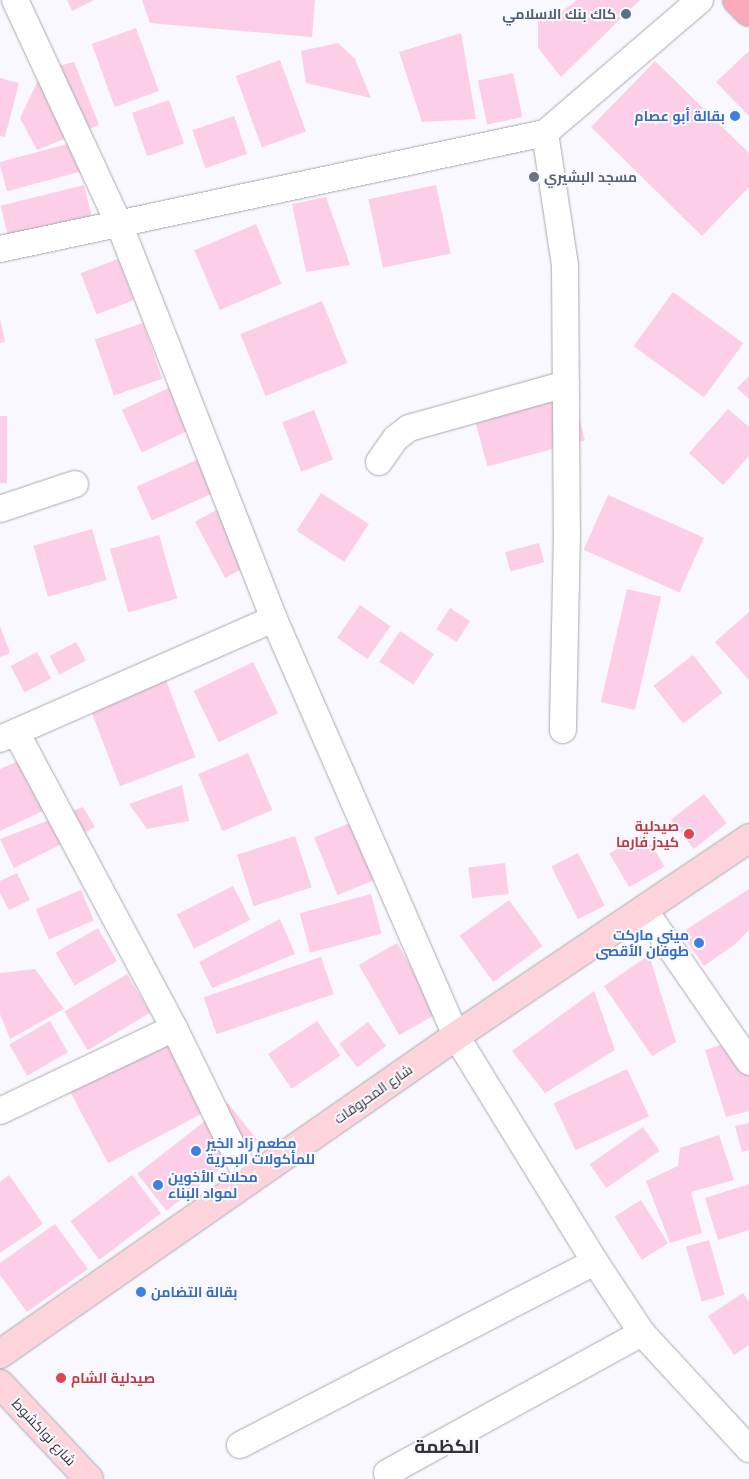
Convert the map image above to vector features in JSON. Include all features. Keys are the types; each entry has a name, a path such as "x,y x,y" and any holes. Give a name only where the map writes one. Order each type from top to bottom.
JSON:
{"main road":[{"path":"738,0 749,12"}],"street":[{"path":"0,249 120,226 545,134 700,0"},
{"path":"13,13 120,226 274,619 456,1036 594,1262 642,1333 749,1449"},
{"path":"545,134 565,266 566,384 563,730"},
{"path":"379,462 396,438 408,428 566,384"},
{"path":"0,509 76,484"},
{"path":"249,1181 174,1028 8,735 274,619"},
{"name":"شارع المحروقات","path":"0,1354 456,1036 645,911 749,838"},
{"path":"645,911 749,1062"},
{"path":"0,1111 174,1028"},
{"path":"240,1444 594,1262"},
{"path":"386,1473 642,1333"},
{"name":"شارع نواكشوط","path":"0,1384 88,1479"}],"building":[{"path":"67,0 94,0 72,11"},
{"path":"142,0 315,0 312,37 150,23"},
{"path":"577,0 640,0 561,77 538,48 538,18 552,19"},
{"path":"136,28 159,91 115,107 92,44"},
{"path":"461,33 476,119 422,122 399,52"},
{"path":"338,43 355,59 371,98 306,83 301,51"},
{"path":"749,51 749,116 716,82"},
{"path":"280,60 306,131 262,147 236,76"},
{"path":"655,61 749,153 749,187 702,236 591,127"},
{"path":"74,62 99,125 37,150 20,118 43,70"},
{"path":"513,73 522,117 487,125 478,80"},
{"path":"0,78 19,83 5,137 0,136"},
{"path":"169,100 184,143 147,156 132,113"},
{"path":"234,116 247,154 205,168 192,130"},
{"path":"90,138 98,167 7,191 0,162"},
{"path":"84,185 92,218 9,239 1,206"},
{"path":"436,185 451,253 383,268 369,199"},
{"path":"326,197 350,265 306,272 292,204"},
{"path":"256,224 281,284 220,310 194,250"},
{"path":"118,259 134,300 96,314 81,273"},
{"path":"673,292 743,343 704,397 634,346"},
{"path":"322,301 347,363 266,396 240,334"},
{"path":"0,318 5,342 0,343"},
{"path":"143,323 162,379 114,395 95,340"},
{"path":"749,376 749,399 737,388"},
{"path":"188,379 208,422 142,452 122,410"},
{"path":"572,392 585,440 487,466 474,418"},
{"path":"728,409 749,427 749,456 723,485 689,453"},
{"path":"314,410 333,459 301,472 282,422"},
{"path":"0,416 7,416 7,483 0,483"},
{"path":"219,450 234,484 152,520 137,487"},
{"path":"321,493 369,524 344,562 296,531"},
{"path":"608,495 704,538 680,593 584,550"},
{"path":"226,505 256,562 225,578 195,521"},
{"path":"92,529 107,580 48,597 33,546"},
{"path":"159,535 177,598 128,613 110,549"},
{"path":"539,543 544,562 510,571 505,552"},
{"path":"627,589 661,597 635,710 601,702"},
{"path":"360,605 390,626 367,659 337,638"},
{"path":"450,608 470,621 457,642 436,629"},
{"path":"749,612 749,680 715,642"},
{"path":"0,626 10,653 0,657"},
{"path":"400,631 434,654 413,685 379,662"},
{"path":"76,642 86,661 59,675 50,656"},
{"path":"37,652 51,678 25,693 11,666"},
{"path":"693,655 723,693 683,724 654,686"},
{"path":"253,662 278,713 219,742 194,691"},
{"path":"164,675 196,757 120,786 88,704"},
{"path":"248,753 272,810 223,831 198,774"},
{"path":"25,758 49,808 0,831 0,769"},
{"path":"182,785 189,821 147,829 129,804"},
{"path":"704,794 727,823 694,849 671,820"},
{"path":"83,807 95,827 14,868 0,839"},
{"path":"355,821 378,878 337,895 314,837"},
{"path":"645,833 664,867 629,887 609,854"},
{"path":"295,836 312,887 254,906 237,855"},
{"path":"578,853 605,906 578,919 551,867"},
{"path":"505,863 509,894 472,898 468,868"},
{"path":"17,873 30,900 9,910 0,893 0,881"},
{"path":"233,886 250,920 194,948 177,915"},
{"path":"749,889 749,930 734,945 704,966 681,933"},
{"path":"81,890 94,920 49,940 36,909"},
{"path":"371,894 382,934 310,953 300,913"},
{"path":"509,900 543,946 493,982 460,936"},
{"path":"280,919 295,954 212,988 199,962"},
{"path":"98,928 117,961 75,985 56,952"},
{"path":"397,943 438,1013 399,1035 359,965"},
{"path":"649,955 676,1042 652,1056 604,986"},
{"path":"321,957 334,994 216,1034 204,997"},
{"path":"35,969 64,1009 10,1039 0,1014 0,973"},
{"path":"127,974 150,1013 88,1050 64,1012"},
{"path":"594,991 615,1050 545,1093 512,1051"},
{"path":"50,1021 68,1052 27,1076 9,1044"},
{"path":"317,1021 340,1056 292,1089 268,1054"},
{"path":"368,1022 386,1046 357,1068 339,1044"},
{"path":"180,1030 219,1104 108,1163 69,1089"},
{"path":"739,1039 749,1057 749,1111 726,1117 705,1050"},
{"path":"627,1069 649,1116 576,1150 554,1103"},
{"path":"228,1103 257,1140 166,1211 137,1174"},
{"path":"749,1123 749,1150 742,1152 735,1126"},
{"path":"643,1127 660,1151 606,1188 590,1164"},
{"path":"719,1135 734,1180 691,1192 702,1233 670,1243 646,1181 678,1166 680,1148"},
{"path":"9,1175 43,1224 0,1253 0,1182"},
{"path":"132,1175 161,1213 99,1260 71,1221"},
{"path":"749,1184 749,1230 718,1240 705,1198"},
{"path":"641,1200 668,1243 642,1260 615,1216"},
{"path":"55,1224 88,1269 27,1312 0,1275 0,1263"},
{"path":"709,1240 725,1295 702,1301 686,1247"},
{"path":"743,1293 749,1302 749,1345 734,1355 708,1316"}],"place":[{"name":"كاك بنك الاسلامي","path":"626,14"},
{"name":"بقالة أبو عصام","path":"735,116"},
{"name":"مسجد البشيري","path":"534,177"},
{"name":"صيدلية كيدز فارما","path":"689,834"},
{"name":"ميني ماركت طوفان الأقصى","path":"699,943"},
{"name":"مطعم زاد الخير للمأكولات البحرية","path":"196,1151"},
{"name":"محلات الأخوين لمواد البناء","path":"158,1185"},
{"name":"بقالة التضامن","path":"141,1292"},
{"name":"صيدلية الشام","path":"61,1378"}],"district":[{"name":"الكظمة","path":"447,1447"}]}
